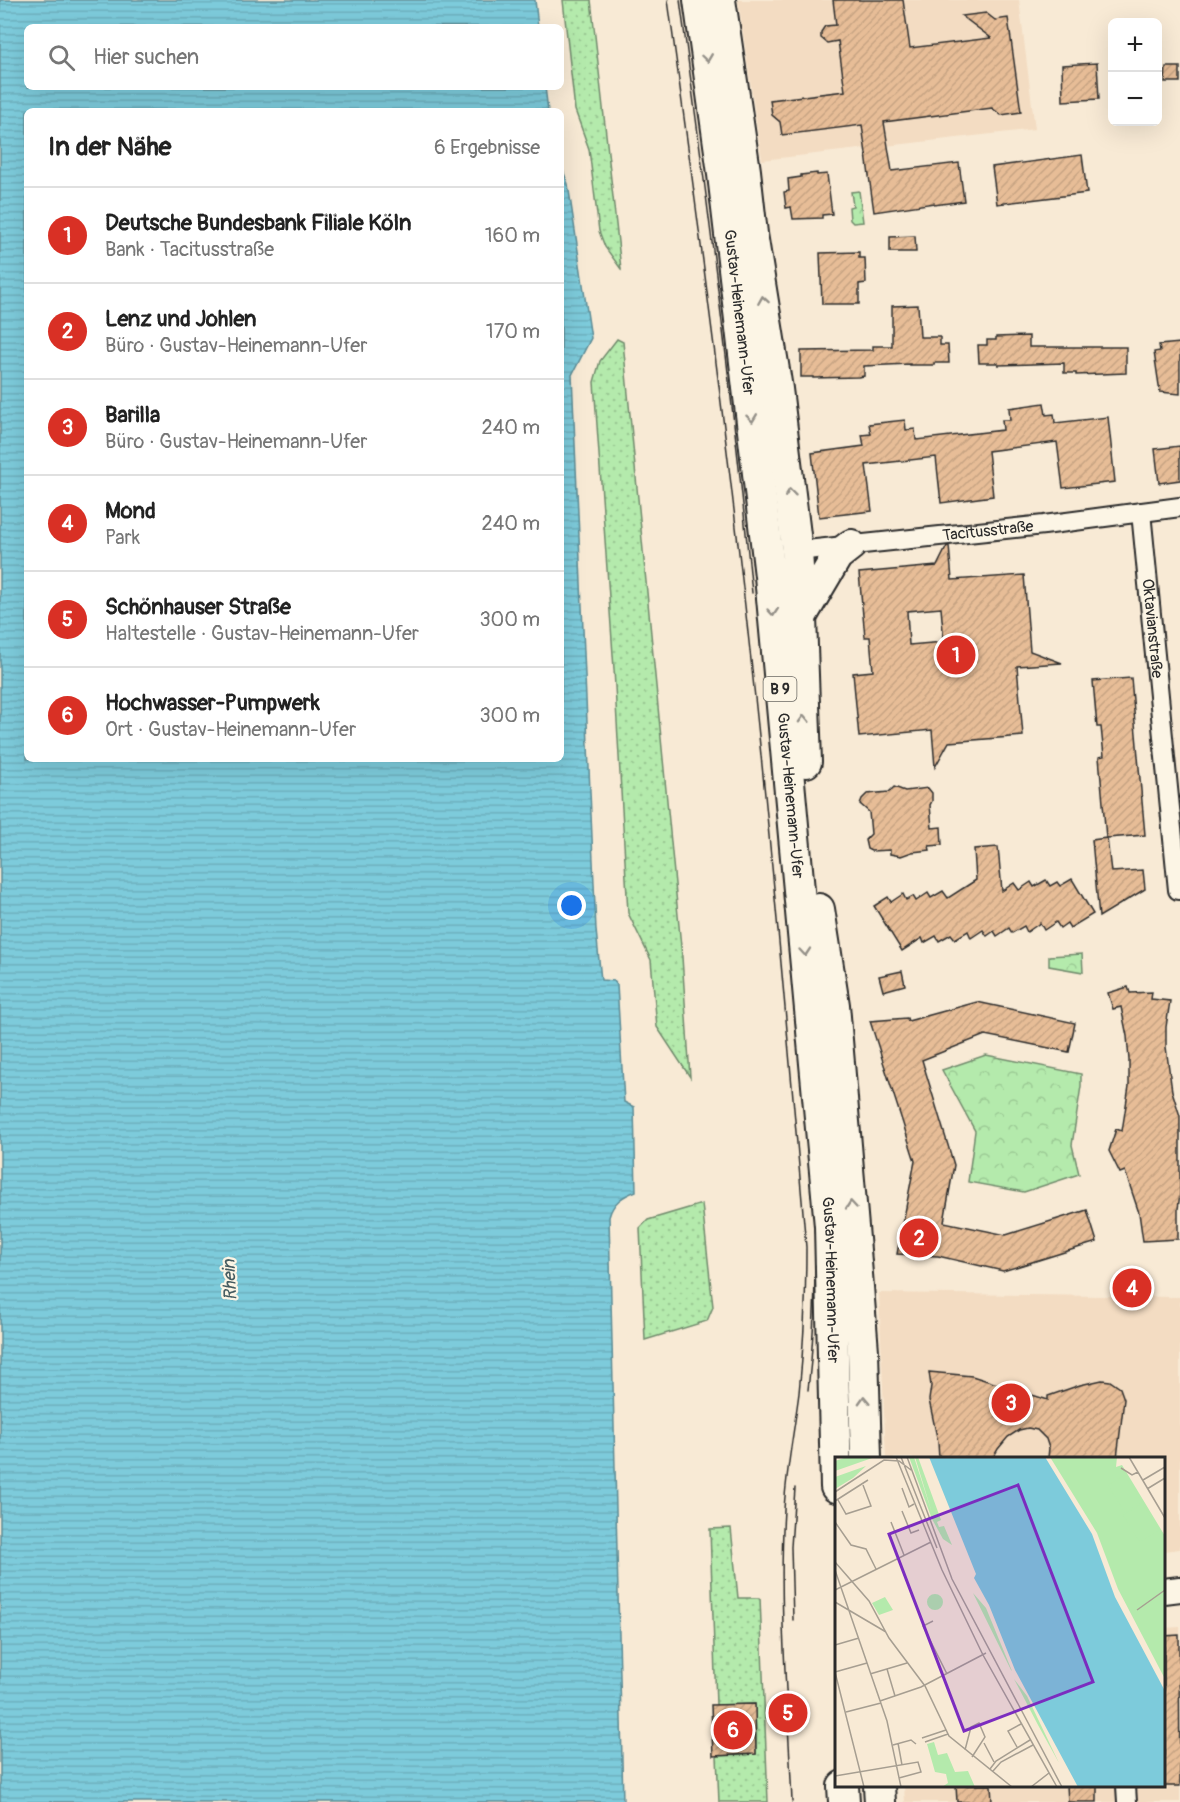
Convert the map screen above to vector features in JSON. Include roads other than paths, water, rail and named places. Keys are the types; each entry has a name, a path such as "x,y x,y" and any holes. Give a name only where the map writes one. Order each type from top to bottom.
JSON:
{"main road":[{"name":"Gustav-Heinemann-Ufer","path":"699,0 722,166 770,576 830,1226 836,1457"},
{"name":"Gustav-Heinemann-Ufer","path":"720,0 752,234 777,389 797,551 806,768 818,899 834,1005 862,1351 866,1457"},
{"path":"801,617 837,556 851,545"},
{"path":"843,1787 844,1802"},
{"path":"879,1787 880,1802"}],"street":[{"name":"Tacitusstraße","path":"797,551 1044,525 1180,507"},
{"name":"Oktavianstraße","path":"1141,512 1178,890"},
{"path":"1165,1591 1180,1589"}],"water":[{"name":"Rhein","path":"0,0 535,0 538,24 24,24 24,90 545,90 548,108 24,108 24,762 564,762 564,173 568,184 591,338 572,375 596,930 601,980 614,981 617,985 624,1102 634,1107 636,1191 619,1200 609,1217 623,1802 0,1802"}],"tram line":[{"path":"668,0 735,514 777,917 806,1247 802,1356 786,1481 782,1546 783,1619 792,1802"},
{"path":"680,0 719,296 752,593"},
{"path":"808,1390 815,1265"},
{"path":"793,1620 791,1547 795,1488"}],"place":[{"name":"Deutsche Bundesbank Filiale Köln","path":"956,655"},
{"name":"Lenz und Johlen","path":"919,1238"},
{"name":"Mond","path":"1132,1288"},
{"name":"Barilla","path":"1011,1403"},
{"name":"Schönhauser Straße","path":"788,1713"},
{"name":"Hochwasser-Pumpwerk","path":"733,1730"}]}
